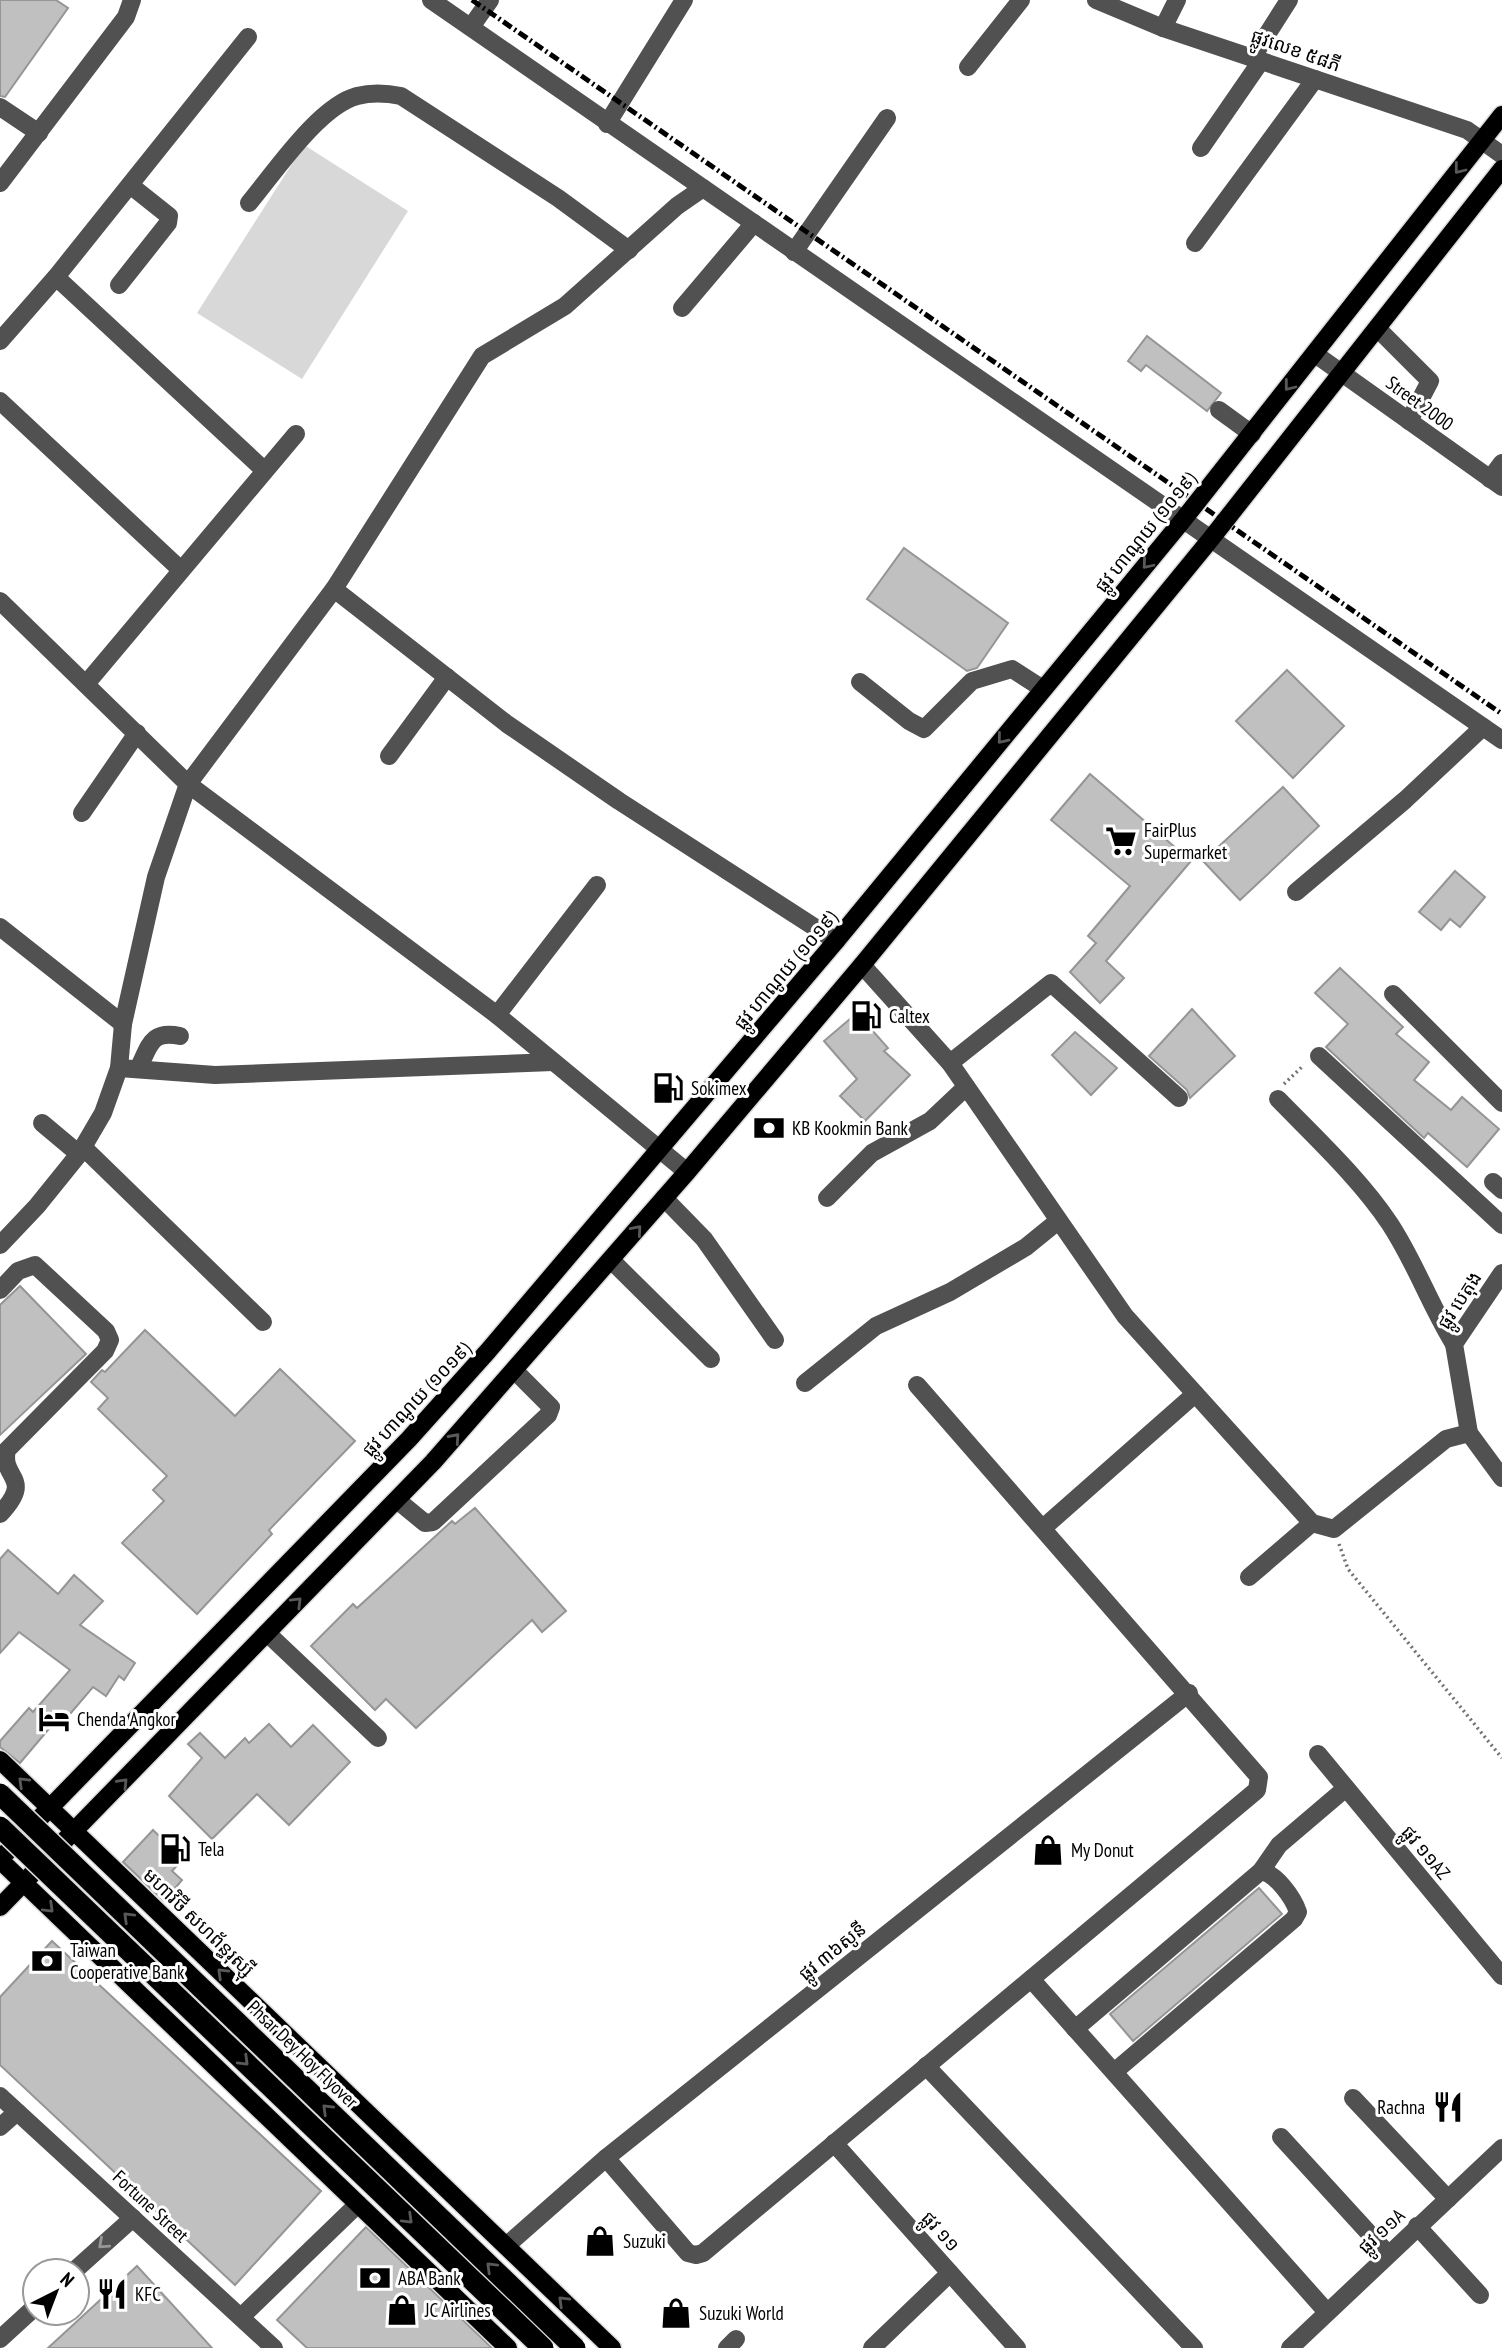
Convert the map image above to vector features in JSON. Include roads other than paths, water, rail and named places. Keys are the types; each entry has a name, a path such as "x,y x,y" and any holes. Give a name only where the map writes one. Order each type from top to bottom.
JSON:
{"highway":[{"name":"Phsar Dey Hoy Flyover","path":"0,1794 575,2348"},
{"path":"0,1827 543,2348"}],"main road":[{"name":"ផ្លូវ ហាណូយ (១០១៩)","path":"0,1860 409,1439 662,1149 1183,520 1502,115"},
{"path":"0,1907 397,1500 515,1371 611,1260 862,965 1210,540 1502,169"},
{"name":"មហាវិថី សហព័ន្ធរុស្ស៊ី","path":"0,1760 612,2348"},
{"path":"0,1860 508,2348"},
{"path":"335,2182 333,2160 344,2138 365,2128 386,2132"}],"street":[{"path":"0,183 126,17 132,0"},
{"path":"431,0 1502,740"},
{"path":"471,27 490,0"},
{"path":"607,124 684,0"},
{"path":"968,67 1021,0"},
{"name":"ផ្លូវលេខ ៥៨ភី","path":"1096,0 1163,28 1467,130 1502,155"},
{"path":"1163,28 1177,0"},
{"path":"1200,148 1256,59 1289,0"},
{"path":"0,341 56,277 248,37"},
{"path":"1195,243 1315,79"},
{"path":"249,203 317,121 354,96 378,92 401,96 558,198 629,250"},
{"path":"0,107 39,132"},
{"path":"794,251 887,118"},
{"path":"119,285 168,223 169,216 130,185"},
{"path":"0,1245 37,1206 82,1151 103,1113 119,1068 124,1024 156,877 188,784 334,589 482,356 565,306 677,206 703,188"},
{"path":"682,308 754,223"},
{"path":"56,277 264,470"},
{"path":"1377,328 1430,381 1409,421"},
{"name":"Street 2000","path":"1314,354 1496,483"},
{"path":"0,401 181,570"},
{"path":"1219,410 1252,434"},
{"path":"86,684 296,434"},
{"path":"1496,483 1502,463"},
{"path":"334,589 507,724 618,801 836,941"},
{"path":"0,601 188,784 497,1015 687,1172"},
{"path":"860,682 909,721 924,729 976,678 1012,669 1043,689"},
{"path":"389,756 447,677"},
{"path":"1296,892 1405,800 1483,727"},
{"path":"82,813 137,733"},
{"path":"497,1015 597,885"},
{"path":"0,927 124,1024"},
{"path":"862,965 950,1063 1125,1317 1312,1523 1334,1529 1446,1439 1469,1433 1502,1478"},
{"path":"950,1063 1051,983 1179,1098"},
{"path":"1393,994 1502,1103"},
{"path":"138,1069 156,1037 164,1032 180,1035"},
{"path":"1319,1056 1502,1225"},
{"path":"119,1068 215,1075 553,1062"},
{"path":"827,1198 872,1153 930,1121 966,1087"},
{"path":"1278,1098 1388,1222 1414,1264 1437,1317 1454,1343"},
{"path":"42,1123 82,1151 263,1322"},
{"path":"664,1198 704,1240 775,1340"},
{"path":"805,1383 876,1326 950,1293 1026,1247 1058,1220"},
{"path":"611,1260 712,1359"},
{"path":"0,1290 18,1271 34,1265 106,1331 110,1340 105,1351 7,1450 5,1456 17,1491 14,1499 0,1514"},
{"name":"ផ្លូវ បេតុង","path":"1469,1433 1454,1343 1502,1273"},
{"path":"397,1500 425,1523 433,1522 548,1415 551,1407 515,1371"},
{"path":"606,2158 688,2253 703,2253 1257,1790 1259,1777 1189,1693 917,1385"},
{"path":"1043,1528 1195,1394"},
{"path":"1249,1577 1312,1523"},
{"path":"267,1633 378,1738"},
{"name":"ផ្លូវ ៣៦សូនី","path":"506,2246 606,2158 1189,1693"},
{"name":"ផ្លូវ ១១AZ","path":"1318,1754 1502,1976"},
{"path":"1075,2029 1261,1871 1279,1845 1346,1788"},
{"path":"1114,2072 1294,1919 1298,1912 1295,1904 1270,1873 1261,1871"},
{"path":"1031,1979 1326,2311"},
{"path":"926,2066 1194,2348"},
{"name":"Fortune Street","path":"0,2096 274,2348"},
{"path":"1353,2098 1448,2199"},
{"path":"0,2127 17,2112"},
{"path":"1281,2137 1388,2254"},
{"name":"ផ្លូវ ១១","path":"834,2143 1017,2348"},
{"name":"ផ្លូវ ១១A","path":"1290,2348 1326,2311 1502,2148"},
{"path":"241,2317 358,2204"},
{"path":"90,2257 133,2218"},
{"path":"1416,2227 1480,2295"},
{"path":"872,2348 950,2273"},
{"path":"0,2339 21,2320"}],"railway":[{"path":"472,0 1502,714"}],"place":[{"name":"FairPlus Supermarket","path":"1121,841"},
{"name":"Caltex","path":"866,1016"},
{"name":"Sokimex","path":"668,1088"},
{"name":"KB Kookmin Bank","path":"769,1128"},
{"name":"Chenda Angkor","path":"54,1719"},
{"name":"Tela","path":"175,1849"},
{"name":"My Donut","path":"1048,1850"},
{"name":"Taiwan Cooperative Bank","path":"47,1961"},
{"name":"Rachna","path":"1448,2107"},
{"name":"Suzuki","path":"600,2241"},
{"name":"ABA Bank","path":"375,2278"},
{"name":"KFC","path":"112,2294"},
{"name":"JC Airlines","path":"402,2310"},
{"name":"Suzuki World","path":"676,2313"}]}
